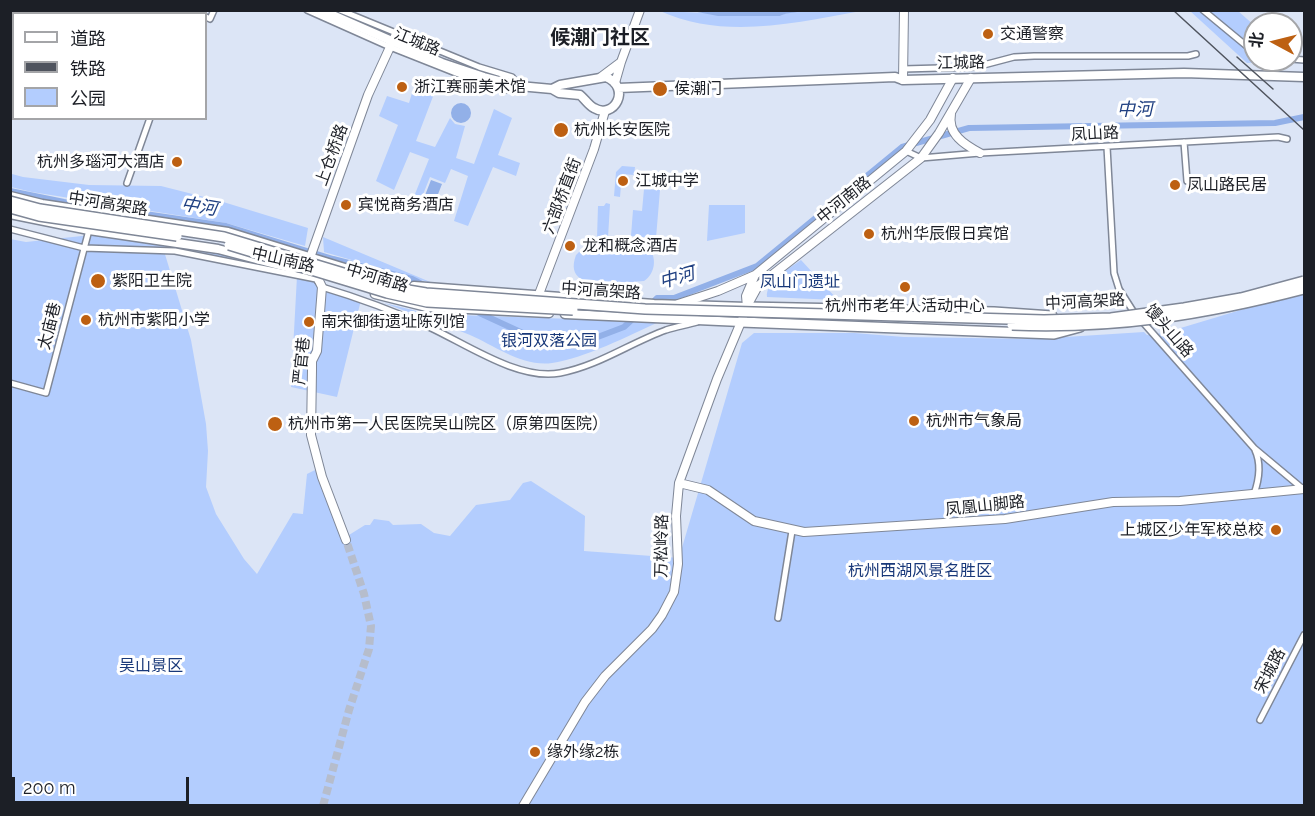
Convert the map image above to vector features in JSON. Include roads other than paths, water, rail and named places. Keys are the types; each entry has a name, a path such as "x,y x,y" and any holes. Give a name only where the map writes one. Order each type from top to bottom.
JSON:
{"highway":[{"name":"中河高架路","path":"10,201 40,209 224,237 390,286 426,293 645,309 1066,319 1111,318 1241,298 1305,281"},
{"name":"中河高架路","path":"10,208 39,216 223,243 387,293 427,302 776,318 1052,327 1133,322 1189,315 1235,307 1305,290"},
{"path":"747,307 994,312 1066,319"},
{"path":"741,322 1054,334 1086,325"}],"main road":[{"name":"江城路","path":"321,10 463,70 519,86 552,89 559,93 580,95 594,109 605,111"},
{"name":"江城路","path":"552,89 560,85 598,78 611,80 617,86 895,77 903,80 1184,73 1305,77"},
{"path":"587,100 588,86 598,78"},
{"path":"605,111 615,105 618,100 617,86"},
{"name":"中河南路","path":"10,196 42,204 228,232 312,253 390,282 424,288 540,292 650,304 747,307"},
{"name":"中河南路","path":"10,214 89,230 218,249 427,307 741,322"}],"street":[{"name":"江城路","path":"306,10 393,41"},
{"name":"江城路","path":"340,10 393,41"},
{"path":"617,86 621,62 640,10"},
{"path":"903,80 904,10"},
{"path":"1203,10 1243,43"},
{"name":"上仓桥路","path":"312,253 369,95 393,41"},
{"path":"903,69 976,67 1014,57 1188,56 1196,54"},
{"path":"598,78 621,62"},
{"name":"中河南路","path":"675,305 718,291 755,274 907,150 930,120 953,78"},
{"name":"中河南路","path":"747,307 758,286 921,158 939,133 971,78"},
{"path":"952,110 951,128 966,146 980,153"},
{"name":"六部桥直街","path":"540,292 594,149 605,111"},
{"path":"128,183 149,120"},
{"name":"凤山路","path":"907,150 921,158 1278,137 1287,139"},
{"path":"1184,142 1187,181"},
{"name":"馒头山路","path":"1107,147 1113,262 1119,289 1133,311 1254,448 1304,489"},
{"name":"中山南路","path":"10,229 84,248 175,251 316,279 322,286 386,308 514,368 540,374 561,373 617,353 666,330 704,321"},
{"name":"太庙巷","path":"10,383 46,393 89,230"},
{"path":"312,253 312,266 322,286"},
{"path":"747,307 746,296 755,274"},
{"name":"严官巷","path":"322,286 317,351 312,362 311,435 322,477 346,540"},
{"name":"万松岭路","path":"523,806 585,702 605,676 651,629 674,592 677,573 676,516 679,483 717,379 747,307"},
{"path":"1254,448 1259,461 1258,485 1254,494"},
{"name":"凤凰山脚路","path":"679,483 708,490 754,521 804,532 992,520 1113,502 1180,501 1304,489"},
{"path":"778,618 792,531"},
{"name":"宋城路","path":"1260,720 1305,635"}],"waterway":[{"name":"中河","path":"651,304 657,298 674,298 757,266 902,147 969,128 1275,123 1304,117"},
{"name":"中河","path":"10,191 64,202 226,226 333,259 412,279 426,286"},
{"name":"中河","path":"475,311 538,340 574,346 624,327 636,316"}],"tunnel":[{"path":"323,806 349,710 369,649 371,626 364,594 346,540"}],"railway":[{"path":"1173,10 1304,130"},
{"path":"1237,57 1273,89"}],"place":[{"name":"交通警察","path":"988,34"},
{"name":"浙江赛丽美术馆","path":"402,87"},
{"name":"侯潮门","path":"660,89"},
{"name":"杭州长安医院","path":"561,130"},
{"name":"杭州多瑙河大酒店","path":"177,162"},
{"name":"江城中学","path":"623,181"},
{"name":"凤山路民居","path":"1175,185"},
{"name":"宾悦商务酒店","path":"346,205"},
{"name":"杭州华辰假日宾馆","path":"869,234"},
{"name":"龙和概念酒店","path":"570,246"},
{"name":"紫阳卫生院","path":"98,281"},
{"name":"杭州市老年人活动中心","path":"905,287"},
{"name":"杭州市紫阳小学","path":"86,320"},
{"name":"南宋御街遗址陈列馆","path":"309,322"},
{"name":"杭州市气象局","path":"914,421"},
{"name":"杭州市第一人民医院吴山院区（原第四医院）","path":"275,424"},
{"name":"上城区少年军校总校","path":"1276,530"},
{"name":"缘外缘2栋","path":"535,752"}],"district":[{"name":"候潮门社区","path":"600,38"}],"park label":[{"name":"凤山门遗址","path":"800,282"},
{"name":"银河双落公园","path":"549,341"},
{"name":"杭州西湖风景名胜区","path":"920,571"},
{"name":"吴山景区","path":"151,666"}]}
